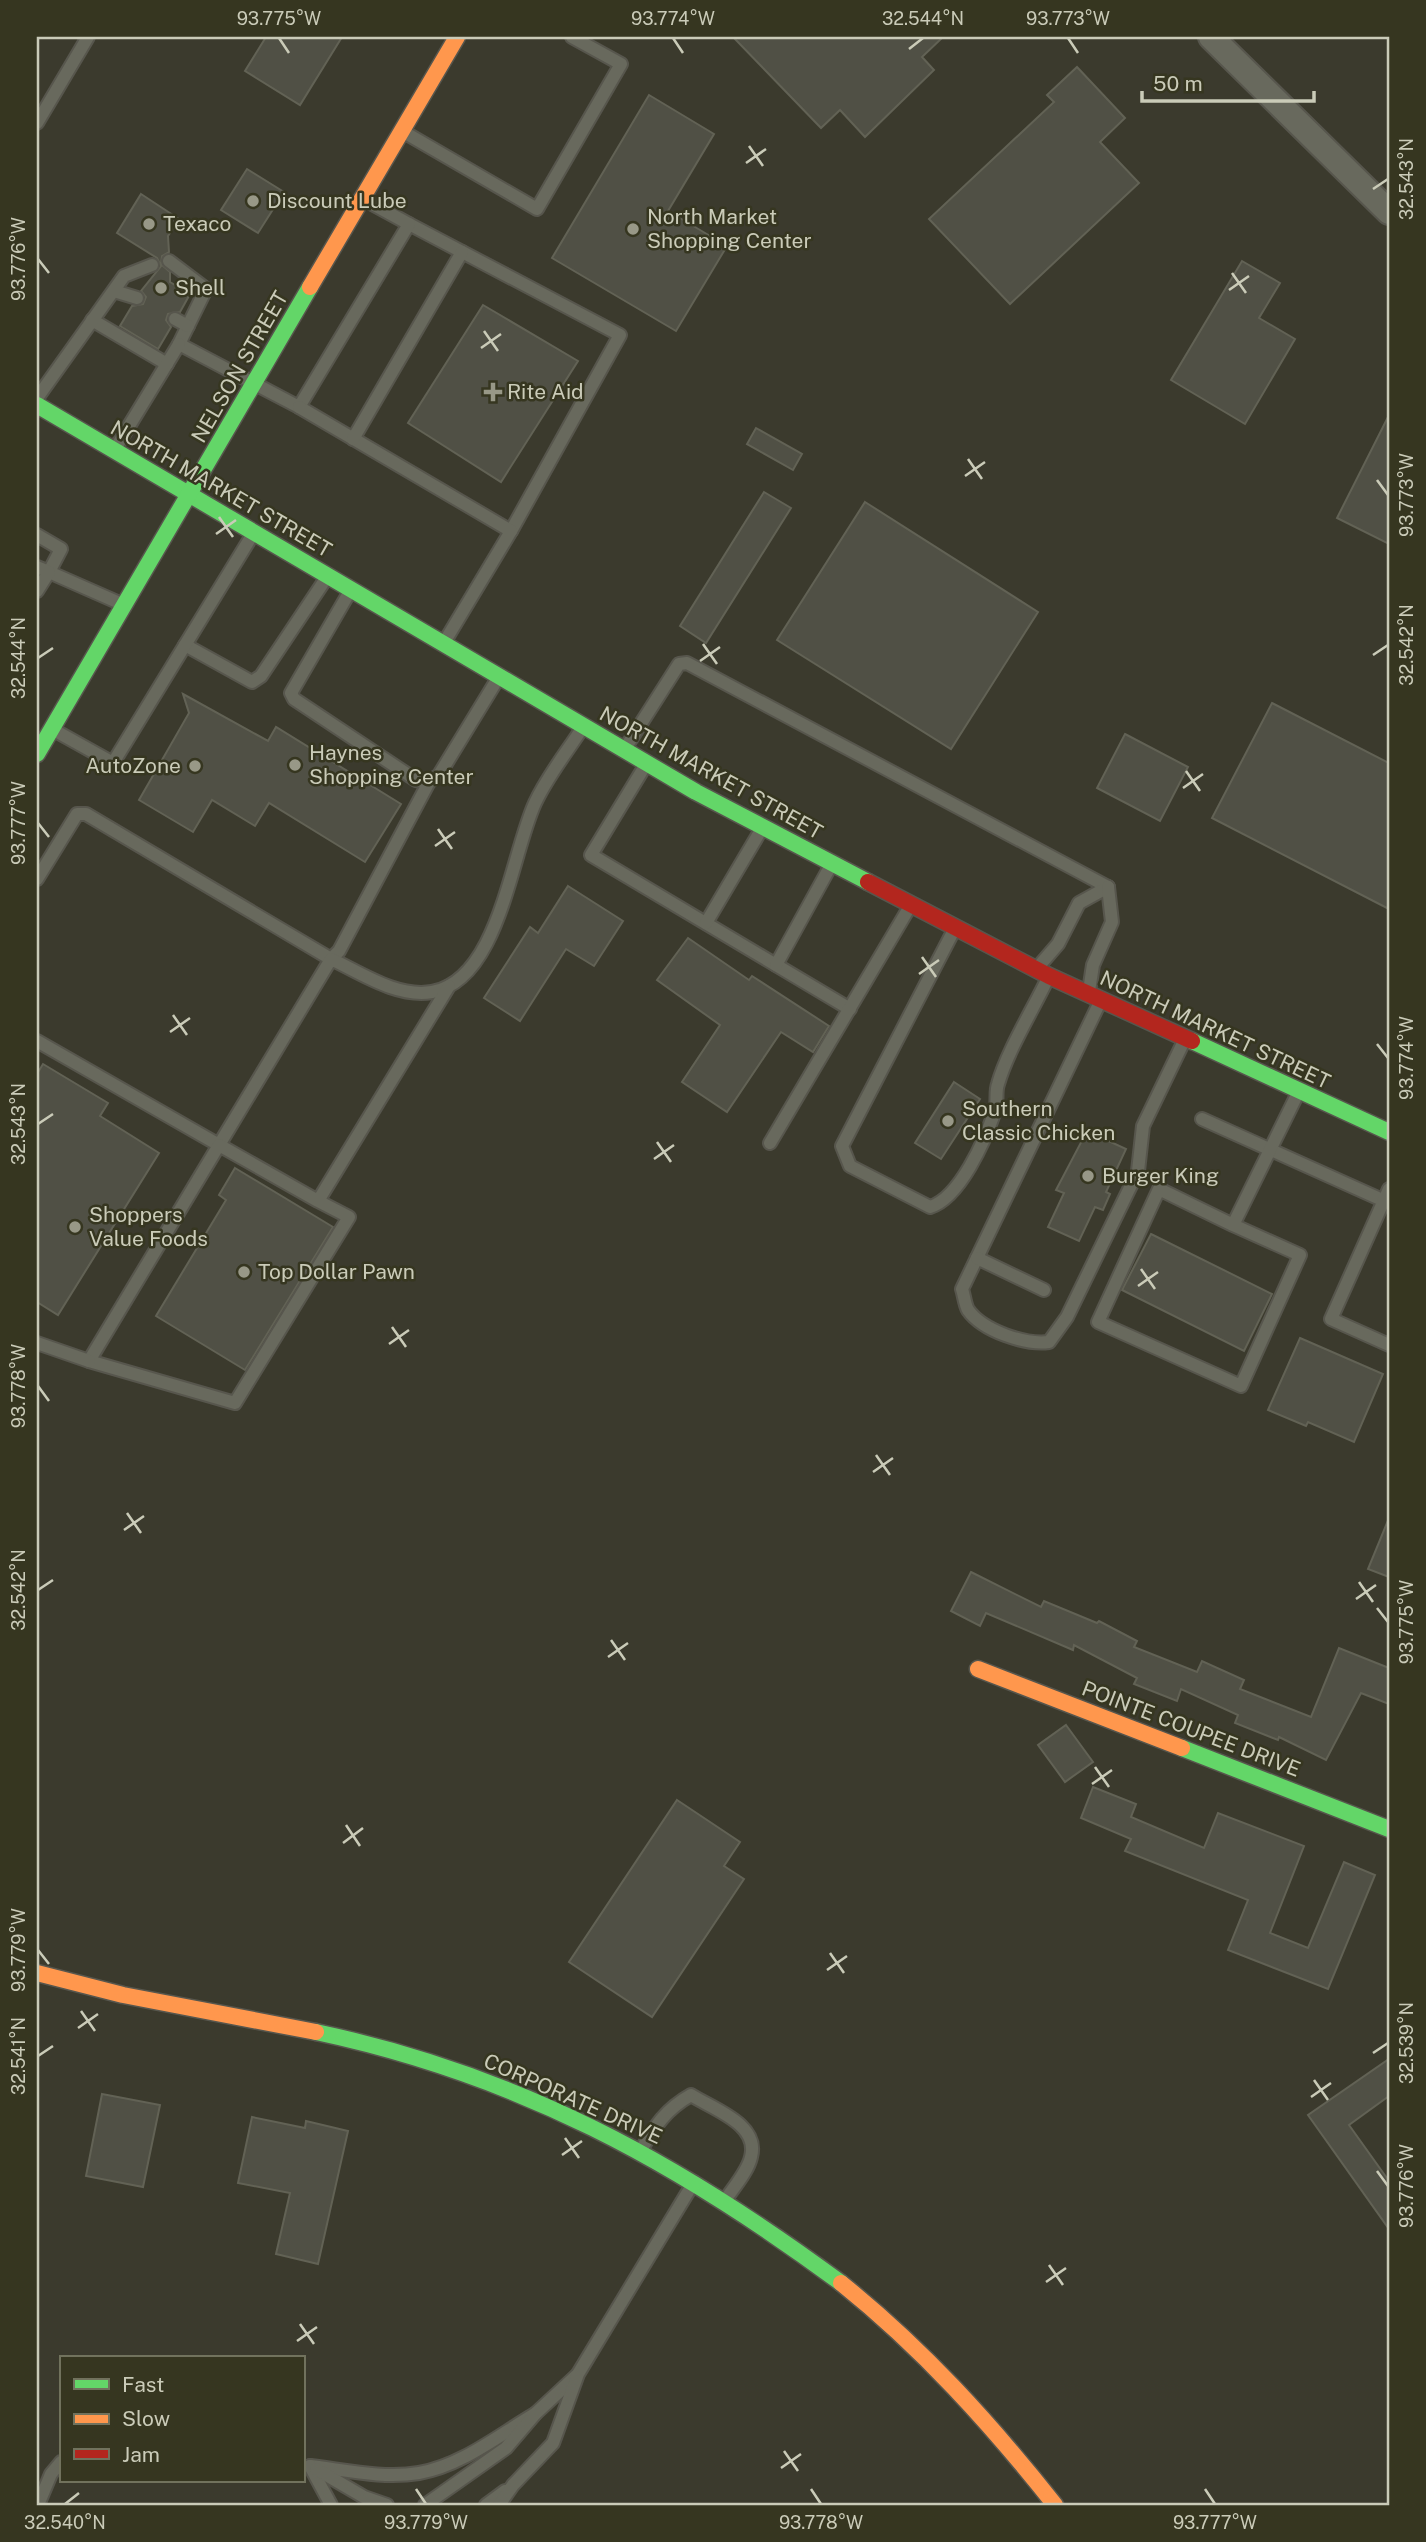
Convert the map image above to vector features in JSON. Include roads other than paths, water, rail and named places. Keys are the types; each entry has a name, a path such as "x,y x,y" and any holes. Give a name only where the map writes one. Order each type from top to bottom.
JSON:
{"street":[{"name":"NELSON STREET","path":"42,740 124,606 457,37"},
{"path":"1212,37 1389,212"},
{"name":"NORTH MARKET STREET","path":"37,405 624,750 762,827 1042,972 1184,1041 1389,1132"},
{"name":"POINTE COUPEE DRIVE","path":"978,1669 1389,1829"},
{"name":"CORPORATE DRIVE","path":"37,1973 125,1996 327,2033 434,2062 528,2097 641,2151 724,2201 809,2259 887,2322 970,2404 1055,2505"}],"lane":[{"path":"37,124 88,37"},
{"path":"401,131 537,209 621,65 572,37"},
{"path":"362,199 620,335 511,531 443,644"},
{"path":"299,407 408,224"},
{"path":"353,439 462,252"},
{"path":"114,450 179,344 206,289 169,261"},
{"path":"37,398 124,276 152,265"},
{"path":"114,290 137,298"},
{"path":"175,318 188,326"},
{"path":"92,320 167,364"},
{"path":"179,344 299,407 511,531"},
{"path":"42,740 113,763 254,532"},
{"path":"37,535 61,549 43,569 37,591"},
{"path":"43,569 124,606"},
{"path":"186,645 252,682 261,676 328,576"},
{"path":"351,589 291,693 294,699 416,779 429,782"},
{"path":"624,750 679,664 687,663 1108,887"},
{"path":"89,1361 331,959 339,951 429,782 439,775 499,677"},
{"path":"37,878 77,814 86,814 331,959 407,992 432,992 458,983 484,951 535,802 583,726"},
{"path":"647,763 591,855 850,1009"},
{"path":"706,923 762,827"},
{"path":"776,965 832,863"},
{"path":"955,928 842,1146 850,1166 930,1207 941,1203 960,1184 997,1108 997,1085 1042,972 1079,904 1108,887"},
{"path":"1108,887 1112,922 1093,965 1095,997 962,1289 967,1309 988,1326 1035,1344 1049,1342 1067,1317 1138,1171 1143,1126 1184,1041"},
{"path":"770,1143 911,905"},
{"path":"318,1201 449,986"},
{"path":"37,1041 349,1217 235,1403 89,1361 37,1343"},
{"path":"1233,1225 1298,1093"},
{"path":"1202,1119 1388,1198 1331,1319 1389,1345"},
{"path":"1159,1189 1233,1225 1300,1255 1241,1386 1098,1322 1159,1189"},
{"path":"977,1258 1044,1290"},
{"path":"641,2151 657,2122 672,2105 691,2095 747,2129 752,2157 724,2201"},
{"path":"485,2505 513,2485 554,2444 579,2374 694,2182"},
{"path":"425,2505 506,2448 535,2414 579,2374"},
{"path":"306,2465 380,2474 418,2473 444,2466 535,2414"},
{"path":"38,2505 51,2474 60,2463"},
{"path":"306,2465 331,2505"},
{"path":"306,2465 364,2497 387,2505"},
{"path":"499,2505 513,2485"}],"place":[{"name":"Discount Lube","path":"253,201"},
{"name":"Texaco","path":"149,224"},
{"name":"North Market Shopping Center","path":"633,229"},
{"name":"Shell","path":"161,288"},
{"name":"Rite Aid","path":"493,392"},
{"name":"Haynes Shopping Center","path":"295,765"},
{"name":"AutoZone","path":"195,766"},
{"name":"Southern Classic Chicken","path":"948,1121"},
{"name":"Burger King","path":"1088,1176"},
{"name":"Shoppers Value Foods","path":"75,1227"},
{"name":"Top Dollar Pawn","path":"244,1272"}]}
